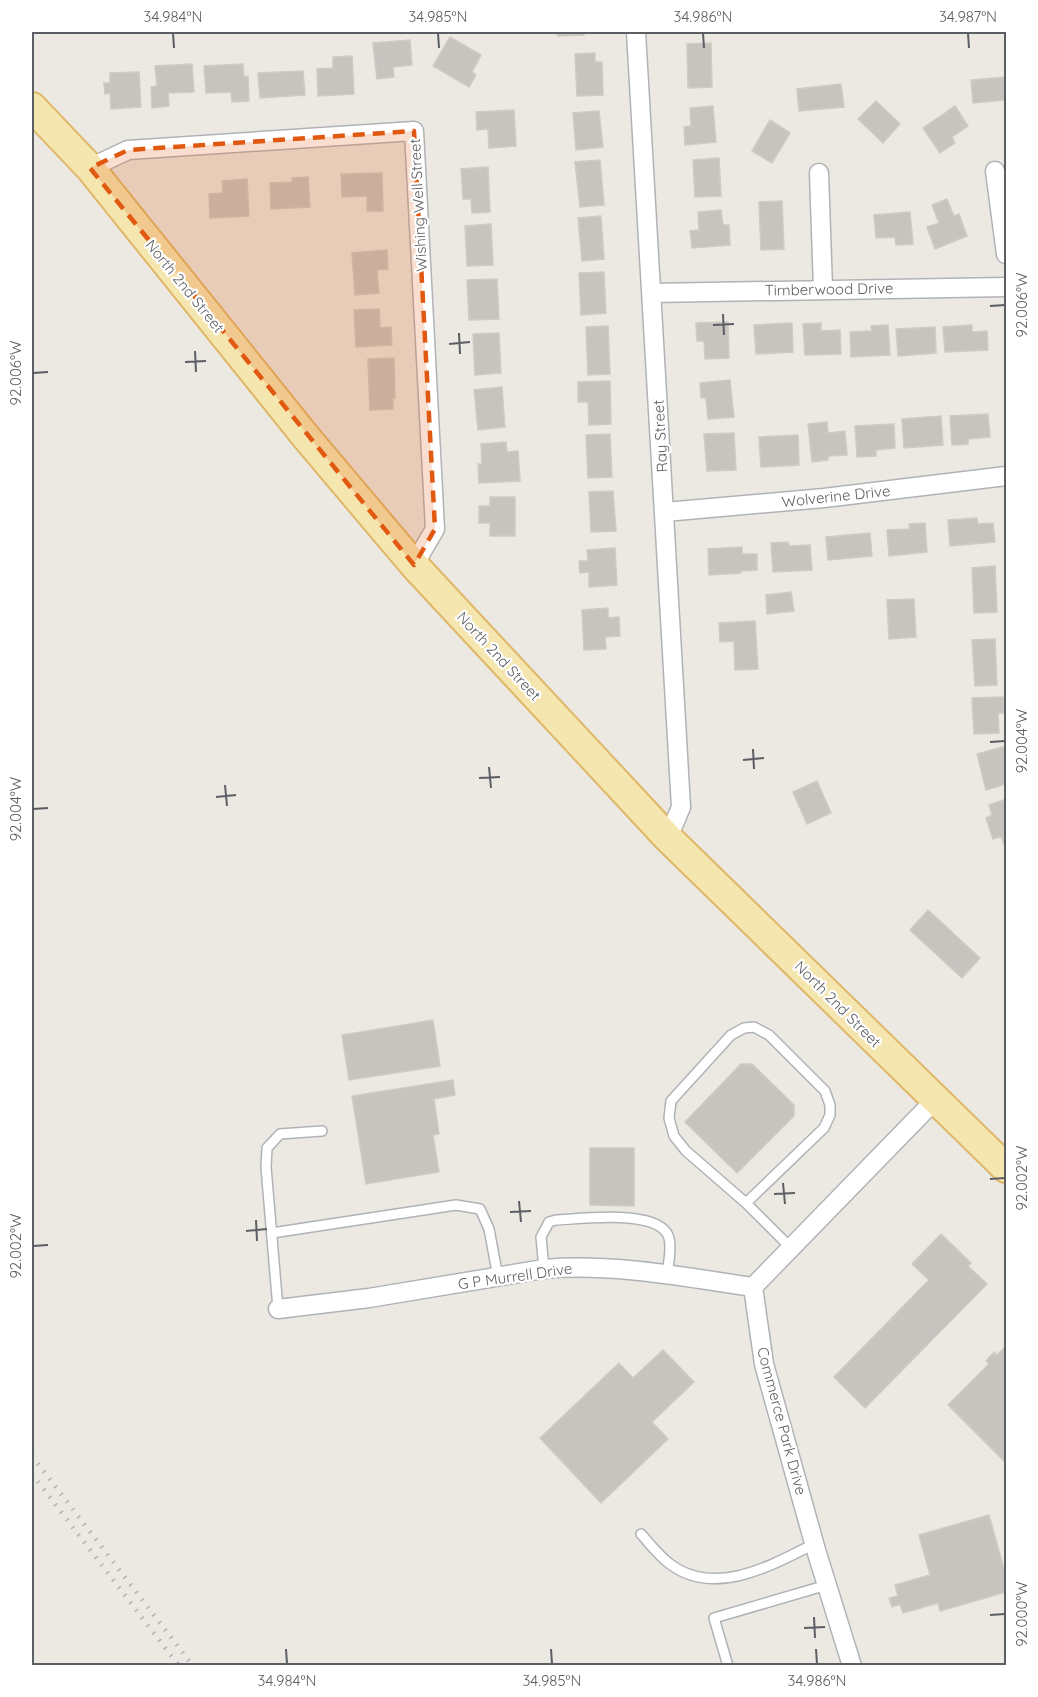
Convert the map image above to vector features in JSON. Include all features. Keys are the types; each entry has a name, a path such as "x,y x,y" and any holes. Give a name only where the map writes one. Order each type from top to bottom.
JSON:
{"main road":[{"name":"North 2nd Street","path":"32,107 90,168 306,437 414,565 668,838 1006,1168"}],"street":[{"name":"Ray Street","path":"636,32 681,807 668,838"},
{"name":"Wishing Well Street","path":"90,168 128,150 414,131 435,529 414,565"},
{"path":"996,171 1006,254"},
{"path":"819,174 823,289"},
{"name":"Timberwood Drive","path":"652,293 1006,287"},
{"name":"Wolverine Drive","path":"665,512 824,498 1006,476"},
{"path":"753,1287 934,1100"},
{"name":"G P Murrell Drive","path":"278,1309 369,1298 544,1269 589,1268 667,1275 753,1287"},
{"name":"Commerce Park Drive","path":"753,1287 764,1364 814,1544 852,1665"}],"lane":[{"path":"746,1203 824,1128 830,1115 830,1104 825,1091 769,1035 754,1027 744,1028 731,1035 671,1101 669,1118 674,1136 686,1151 746,1203 791,1248"},
{"path":"278,1309 266,1167 267,1148 280,1134 322,1131"},
{"path":"272,1233 456,1205 480,1209 489,1229 498,1277"},
{"path":"544,1269 541,1237 549,1222 626,1218 644,1220 665,1229 670,1247 667,1275"},
{"path":"641,1534 670,1565 695,1577 717,1579 760,1569 814,1544"},
{"path":"728,1665 714,1618 827,1585"}],"highlighted area":[{"path":"414,131 435,529 414,565 90,168 128,150"}],"building":[{"path":"557,32 584,32 584,35 558,36"},
{"path":"450,37 481,55 472,72 476,75 469,87 433,66"},
{"path":"410,40 412,65 393,67 394,77 377,79 373,43"},
{"path":"711,43 712,87 688,88 687,44"},
{"path":"595,53 595,62 602,62 603,95 577,96 575,54"},
{"path":"352,56 354,94 318,96 317,69 333,68 333,57"},
{"path":"192,64 194,92 168,93 169,106 152,108 151,87 157,86 155,66"},
{"path":"243,64 244,77 248,76 249,101 232,102 231,92 206,93 204,66"},
{"path":"303,71 305,95 260,98 258,73"},
{"path":"139,72 141,107 111,109 110,93 105,94 104,83 110,83 110,73"},
{"path":"1006,77 1006,100 973,103 971,80"},
{"path":"841,84 844,107 799,111 797,89"},
{"path":"876,101 900,124 883,143 858,119"},
{"path":"713,106 716,142 685,145 684,127 691,126 690,108"},
{"path":"955,106 968,126 952,137 955,143 940,153 923,128"},
{"path":"514,110 516,146 489,148 488,129 477,130 476,112"},
{"path":"599,111 603,147 576,150 573,113"},
{"path":"770,120 790,133 772,163 752,151"},
{"path":"719,158 721,196 695,197 693,160"},
{"path":"600,160 604,205 580,207 575,162"},
{"path":"488,167 490,212 472,213 471,199 463,199 461,169"},
{"path":"382,173 383,211 367,211 367,196 342,197 341,174"},
{"path":"308,177 310,207 271,209 270,183 292,182 292,178"},
{"path":"247,179 249,216 210,218 209,194 223,193 222,181"},
{"path":"947,199 954,216 959,214 967,236 935,249 927,227 939,223 932,205"},
{"path":"782,201 784,249 761,250 759,202"},
{"path":"721,210 723,225 729,225 730,245 692,248 690,231 699,230 698,212"},
{"path":"910,212 913,244 896,245 895,237 876,238 874,215"},
{"path":"601,216 604,259 582,261 578,218"},
{"path":"491,224 493,265 467,266 465,226"},
{"path":"387,250 388,269 377,270 379,293 355,295 352,253"},
{"path":"604,272 606,313 581,315 579,273"},
{"path":"497,279 499,319 469,320 467,280"},
{"path":"379,309 380,328 391,327 392,345 356,347 354,310"},
{"path":"728,322 729,358 705,359 704,341 697,341 696,323"},
{"path":"792,323 793,352 756,354 754,325"},
{"path":"821,323 821,331 840,330 841,354 805,355 803,324"},
{"path":"888,325 890,355 851,357 850,332 872,331 871,326"},
{"path":"972,325 972,332 987,331 988,350 945,352 943,327"},
{"path":"608,326 610,374 588,375 586,327"},
{"path":"935,327 936,353 898,356 896,329"},
{"path":"499,333 501,373 475,375 473,334"},
{"path":"394,358 393,409 370,410 368,359"},
{"path":"730,380 734,417 708,419 706,398 701,398 700,383"},
{"path":"610,381 611,424 589,425 588,402 578,402 578,382"},
{"path":"502,387 505,427 478,430 474,390"},
{"path":"988,414 990,437 968,439 968,444 952,445 950,416"},
{"path":"941,416 943,445 904,448 902,419"},
{"path":"827,422 828,433 845,431 847,455 828,456 828,460 812,462 808,424"},
{"path":"894,424 895,448 876,450 876,456 857,457 855,426"},
{"path":"734,433 736,470 707,471 704,434"},
{"path":"610,434 612,477 588,478 586,435"},
{"path":"798,435 799,465 761,467 759,437"},
{"path":"506,442 507,452 518,451 520,481 479,483 478,464 482,464 481,444"},
{"path":"613,491 616,531 591,532 589,492"},
{"path":"490,497 515,497 515,536 490,536 490,523 479,523 479,506 490,506"},
{"path":"977,518 978,524 993,523 995,542 950,546 948,520"},
{"path":"925,523 927,552 889,556 887,530 910,529 909,524"},
{"path":"870,533 872,556 828,560 826,537"},
{"path":"788,542 789,546 810,545 812,570 773,572 771,543"},
{"path":"742,547 742,554 757,554 757,570 709,575 708,549"},
{"path":"615,548 617,585 589,587 589,572 580,573 579,561 588,561 587,550"},
{"path":"995,566 997,612 974,613 972,568"},
{"path":"791,592 794,611 767,614 766,595"},
{"path":"914,599 916,637 889,639 887,600"},
{"path":"608,608 608,618 619,617 620,636 605,637 606,649 584,650 582,610"},
{"path":"755,621 758,669 735,670 734,641 720,642 719,623"},
{"path":"995,639 997,685 975,686 972,640"},
{"path":"1004,697 1004,713 998,713 999,733 974,734 972,698"},
{"path":"1006,746 1006,784 986,790 977,754"},
{"path":"817,781 831,813 807,824 793,792"},
{"path":"1006,799 1005,847 1001,836 993,839 986,818 992,815 989,805"},
{"path":"928,910 980,958 962,978 910,930"},
{"path":"433,1020 440,1066 349,1080 342,1035"},
{"path":"741,1064 752,1064 794,1105 794,1116 737,1173 685,1122"},
{"path":"453,1080 455,1095 434,1099 439,1134 433,1135 439,1172 366,1184 352,1096"},
{"path":"590,1148 634,1148 634,1206 590,1205"},
{"path":"941,1234 971,1263 968,1266 987,1284 865,1408 834,1377 929,1280 912,1264"},
{"path":"1006,1346 1006,1463 948,1405 989,1364 986,1361 994,1352 997,1355"},
{"path":"663,1350 694,1382 652,1422 668,1439 601,1503 540,1438 619,1363 633,1378"},
{"path":"989,1515 1006,1576 1006,1592 940,1611 938,1603 903,1613 900,1604 892,1607 889,1598 898,1596 895,1585 930,1575 919,1535"}],"railway":[{"path":"32,1456 193,1666"},
{"path":"32,1474 179,1666"}]}
